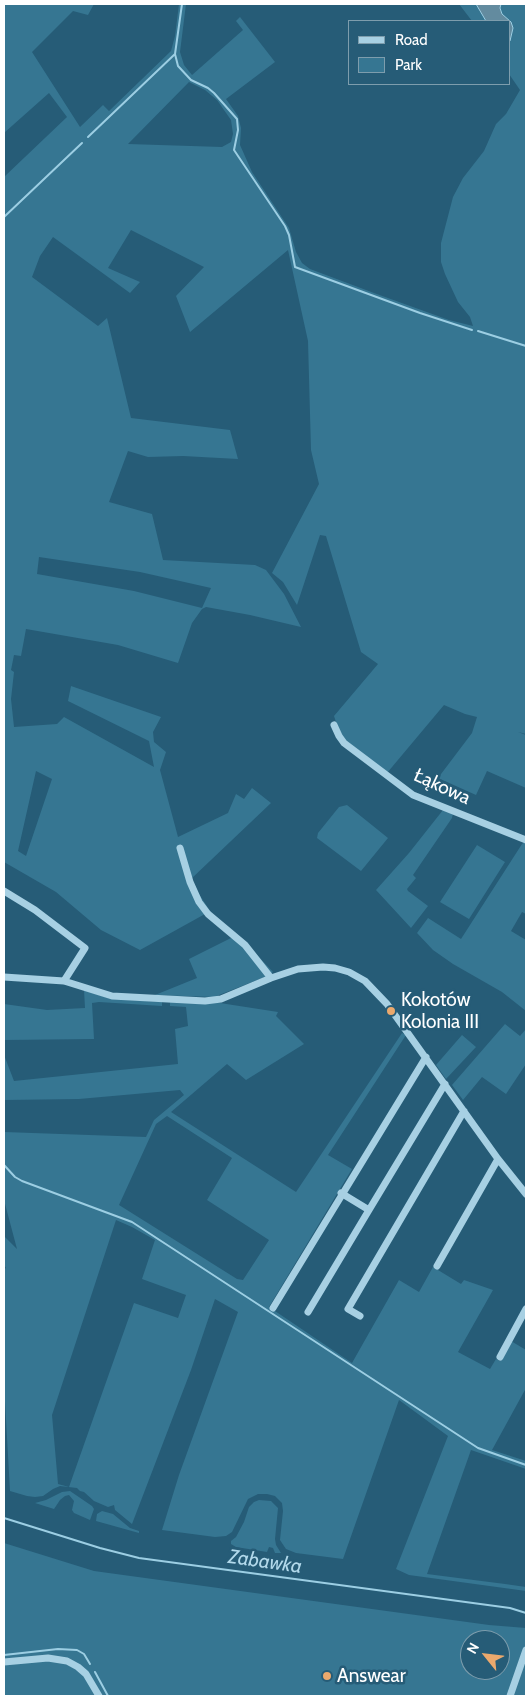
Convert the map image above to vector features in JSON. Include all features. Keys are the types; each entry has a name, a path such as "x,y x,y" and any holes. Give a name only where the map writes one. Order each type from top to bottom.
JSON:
{"street":[{"name":"Łąkowa","path":"334,725 344,743 413,795 526,840"},
{"path":"180,848 190,882 199,902 208,914 245,945 271,978"},
{"path":"4,891 35,910 85,948 64,981"},
{"path":"4,977 64,981 112,996 205,1001 228,996 298,969 316,967 335,968 349,972 365,981 377,992 398,1017 498,1159 526,1194"},
{"path":"273,1308 426,1057"},
{"path":"308,1312 445,1084"},
{"path":"360,1316 348,1309 464,1111"},
{"path":"437,1266 498,1159"},
{"path":"342,1193 369,1210"},
{"path":"500,1357 526,1309"},
{"path":"510,1696 526,1650"},
{"path":"4,1662 48,1658 67,1661 86,1674 99,1696"}],"green space":[{"path":"4,4 94,4 88,15 73,11 32,52 80,127 103,105 109,111 171,51 179,4 186,4 180,52 184,65 192,75 243,30 236,21 240,17 275,62 226,99 238,116 241,128 240,145 252,172 289,228 296,252 302,263 310,269 374,293 449,320 473,326 470,317 458,302 445,274 441,262 441,243 453,197 463,178 484,151 496,124 506,114 520,90 510,75 511,22 502,14 501,4 526,4 526,734 518,732 526,735 526,788 487,771 476,795 438,778 472,733 477,717 444,705 387,773 345,740 339,731 334,716 378,664 361,652 326,536 320,535 297,605 283,582 272,573 319,484 311,450 308,341 288,250 190,332 176,296 204,267 131,230 108,268 140,282 130,293 53,237 40,256 32,277 98,326 107,318 131,418 230,430 238,459 183,456 148,457 128,451 109,502 152,514 163,560 255,565 266,570 284,594 301,627 206,607 202,609 192,623 178,663 118,645 26,629 21,656 14,655 11,670 14,672 11,699 14,727 57,724 64,717 154,767 149,741 68,701 71,686 161,717 153,732 154,742 166,752 160,770 178,837 228,813 236,794 244,799 252,788 271,803 191,879 214,917 241,938 273,972 214,997 155,995 197,978 189,959 233,937 205,914 140,950 101,930 56,892 4,862 4,177 67,117 49,93 4,133","holes":["189,82 205,90 217,100 231,120 233,134 231,142 222,147 128,144","39,557 140,572 211,588 202,608 134,591 37,574","36,771 52,779 26,856 18,851"]},
{"path":"459,4 476,4 485,20 471,20"},
{"path":"347,805 388,838 361,871 317,838 318,833 339,807"},
{"path":"443,810 453,813 452,818 413,875 416,878 407,889 428,906 411,928 376,890 409,853"},
{"path":"525,842 526,914 522,912 511,931 526,940 526,1011 502,992 453,964 433,950 417,933 428,918 461,939"},
{"path":"477,845 505,862 469,919 440,902"},
{"path":"84,990 111,999 162,1002 162,1006 92,1003 94,1039 4,1040 4,1004 47,1010 85,1008"},
{"path":"170,1002 220,1003 278,1012 276,1016 304,1044 246,1080 227,1064 171,1112 296,1192 402,1033 406,1035 328,1155 352,1169 269,1307 352,1363 399,1280 419,1292 433,1267 461,1284 464,1280 493,1290 458,1352 490,1369 496,1359 500,1361 511,1341 526,1350 526,1388 492,1450 526,1461 526,1469 471,1450 427,1574 526,1587 526,1591 409,1575 396,1569 448,1436 399,1400 343,1559 296,1553 286,1549 280,1540 282,1503 275,1496 267,1494 258,1494 248,1499 232,1532 226,1536 215,1537 162,1530 179,1475 238,1312 215,1299 191,1370 132,1524 115,1510 114,1505 108,1507 94,1501 77,1488 60,1486 43,1496 35,1497 10,1491 4,1384 4,1269 6,1268 4,1265 4,1236 17,1249 4,1200 4,1132 146,1137 154,1120 184,1095 180,1090 79,1099 4,1100 4,1055 14,1081 178,1064 175,1029 188,1026 186,1007 170,1006","holes":["167,1116 232,1158 207,1200 269,1240 243,1280 237,1279 119,1205 156,1124","116,1220 155,1240 142,1279 186,1295 178,1318 134,1303 69,1487 58,1484 52,1415"]},
{"path":"505,1024 520,1036 526,1029 526,1064 506,1094 482,1077 463,1100 452,1085"},
{"path":"462,1035 476,1047 446,1079 436,1065"},
{"path":"70,1491 92,1506 94,1509 90,1520 74,1513 72,1510 74,1501 69,1495 60,1500 54,1509 35,1503 62,1492"},
{"path":"259,1500 271,1501 278,1508 275,1539 281,1553 275,1553 273,1548 269,1547 267,1552 236,1547 231,1544 231,1541 236,1537 244,1522 249,1507"},
{"path":"102,1511 113,1514 130,1528 139,1531 139,1533 96,1521 97,1514"},
{"path":"4,1543 94,1571 489,1625 526,1628 526,1696 4,1696"}],"shaded area":[{"path":"476,4 501,4 502,14 509,20 485,20"},
{"path":"510,21 513,28 510,41"}],"waterway":[{"path":"182,4 175,54 178,66 191,80 214,93 237,119 238,130 234,150 285,226 289,235 295,267 472,330"},
{"path":"88,137 175,54"},
{"path":"4,217 82,143"},
{"path":"478,331 526,346"},
{"path":"4,1165 15,1177 22,1181 132,1222 478,1448 526,1465"},
{"name":"Zabawka","path":"4,1518 139,1558 510,1608 526,1613"},
{"path":"4,1655 58,1649 77,1650 84,1654 90,1664"},
{"path":"95,1672 108,1696"}],"place":[{"name":"Kokotów Kolonia III","path":"391,1011"},
{"name":"Answear","path":"327,1676"}]}
